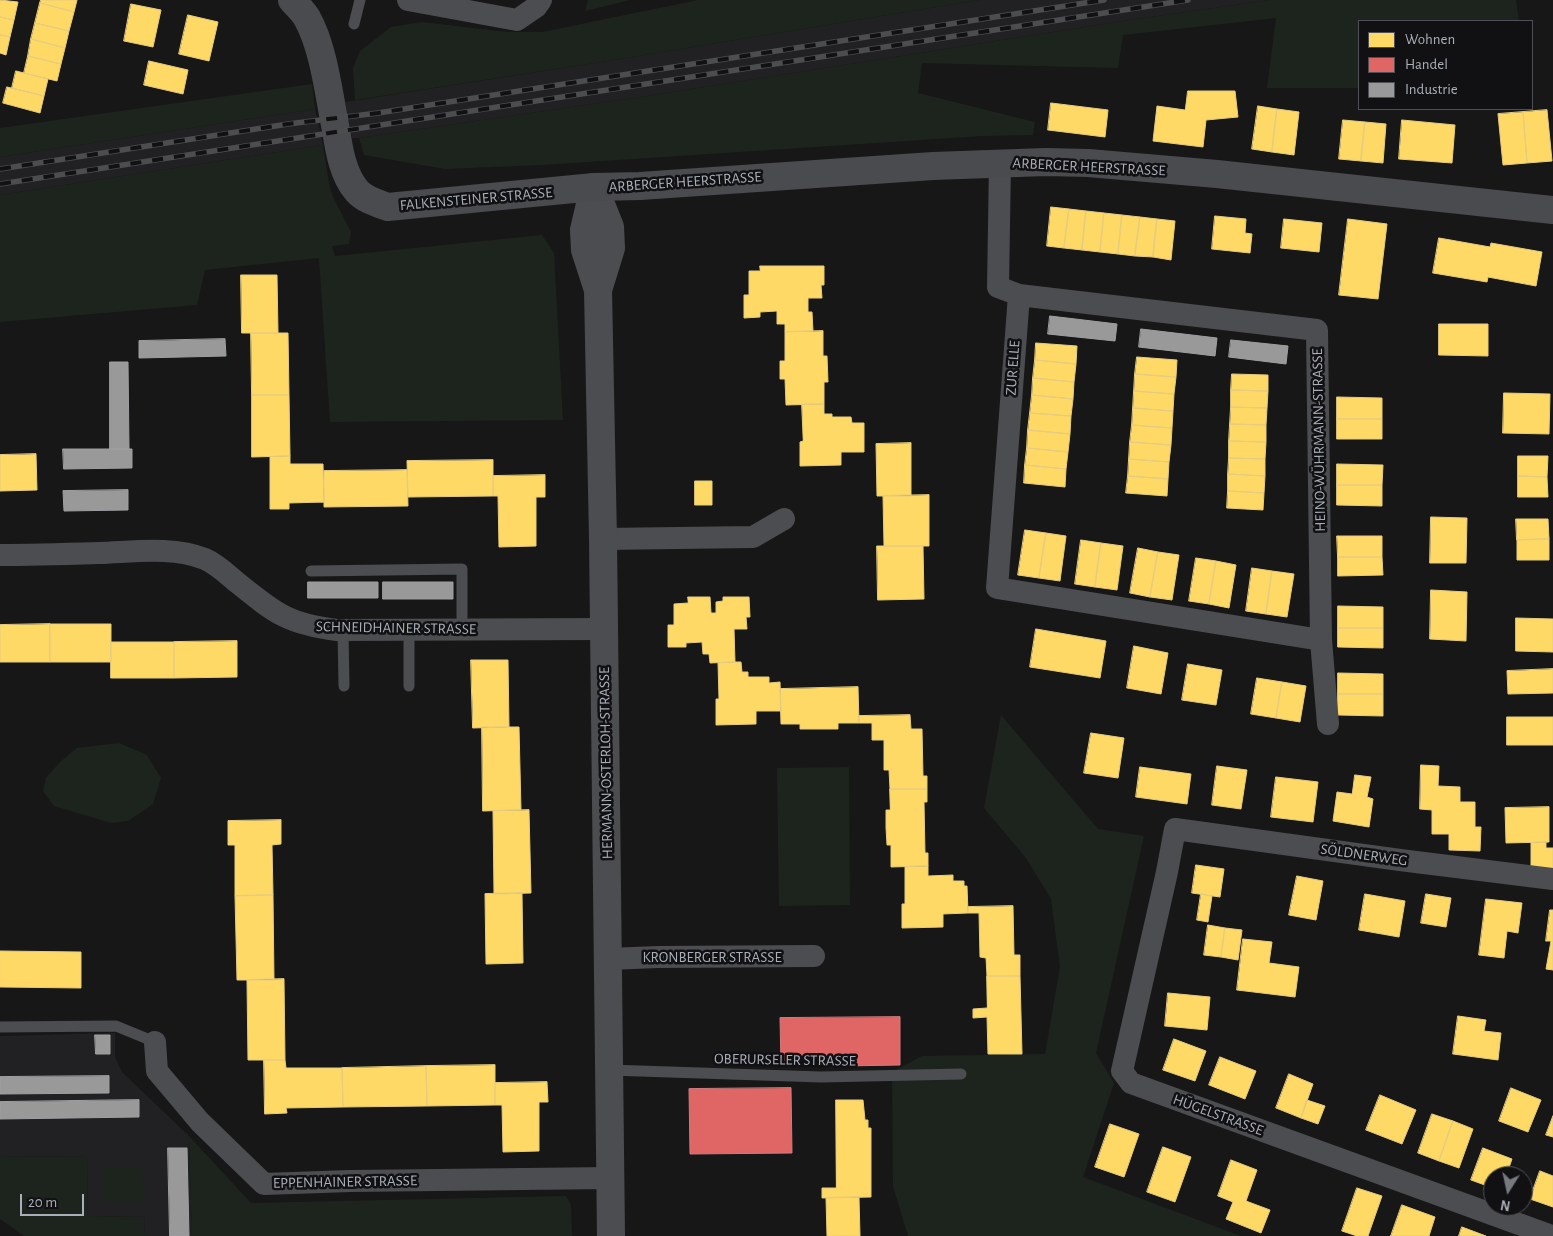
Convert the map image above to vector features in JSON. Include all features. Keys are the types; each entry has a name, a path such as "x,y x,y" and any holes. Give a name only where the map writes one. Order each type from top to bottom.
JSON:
{"main road":[{"name":"FALKENSTEINER STRASSE","path":"292,0 306,17 317,42 328,87 340,155 346,171 358,192 369,200 388,207 594,187"},
{"name":"ARBERGER HEERSTRASSE","path":"594,187 640,186 1000,162 1088,163 1553,210"}],"street":[{"path":"408,0 517,20 536,7 541,0"},
{"path":"1000,162 998,287 1019,295"},
{"name":"HERMANN-OSTERLOH-STRASSE","path":"594,187 610,228 611,248 598,290 609,959 611,1236"},
{"name":"ZUR ELLE","path":"1019,295 997,588 1321,640"},
{"name":"HEINO-WÜHRMANN-STRASSE","path":"1019,295 1318,330 1321,640 1328,724"},
{"path":"603,539 752,537 784,519"},
{"name":"SCHNEIDHAINER STRASSE","path":"0,555 149,551 174,552 192,556 206,560 265,606 283,617 309,626 343,630 604,629"},
{"name":"SÖLDNERWEG","path":"1175,829 1553,879"},
{"name":"HÜGELSTRASSE","path":"1175,829 1122,1071 1131,1083 1552,1236"},
{"name":"KRONBERGER STRASSE","path":"609,959 814,956"},
{"name":"EPPENHAINER STRASSE","path":"155,1042 157,1071 200,1122 264,1184 350,1181 610,1178"}],"lane":[{"path":"354,24 360,0"},
{"path":"311,571 462,570 462,630"},
{"path":"343,630 344,686"},
{"path":"409,630 409,686"},
{"path":"0,1027 116,1026 155,1042"},
{"name":"OBERURSELER STRASSE","path":"609,1070 821,1077 961,1074"}],"shaded area":[{"path":"588,0 630,0 585,11"},
{"path":"698,0 979,0 355,100 353,68 360,51 391,27 422,22 507,32 542,32"},
{"path":"979,0 1270,0 1123,21 641,97 359,138 352,138 345,102 601,62"},
{"path":"1270,0 1516,0 1519,20 1358,20 1358,88 1267,88 1276,18 1123,35 1118,68 922,63 918,93 1035,122 1033,135 982,136 542,165 445,169 364,155 359,138 641,97 1123,21"},
{"path":"312,84 315,109 0,157 0,128"},
{"path":"315,109 323,145 0,195 0,157"},
{"path":"323,145 333,197 351,232 349,244 332,246 335,256 542,235 554,253 563,420 330,422 319,258 205,270 197,305 0,322 0,195"},
{"path":"1001,715 1098,829 1144,836 1096,1053 1114,1083 1083,1177 1241,1236 908,1236 893,1186 892,1072 922,1056 1045,1054 1060,967 1051,899 1026,858 984,808"},
{"path":"119,743 147,755 161,778 153,804 128,821 111,823 54,806 43,791 46,778 60,762 77,748"},
{"path":"849,767 850,905 779,906 777,768"},
{"path":"115,1033 115,1057 122,1072 189,1136 192,1236 145,1236 144,1217 88,1216 87,1157 0,1156 0,1036"},
{"path":"189,1136 251,1203 566,1196 571,1205 572,1236 192,1236"},
{"path":"0,1156 87,1157 88,1216 144,1217 145,1236 24,1236 0,1219"},
{"path":"104,1168 144,1168 143,1201 104,1201"}],"building: Wohnen":[{"path":"0,0 18,2 14,20 0,17"},
{"path":"41,0 77,0 74,12 40,3"},
{"path":"40,3 74,12 69,31 35,23"},
{"path":"131,4 161,10 153,47 124,41"},
{"path":"188,15 218,22 209,61 179,54"},
{"path":"0,17 14,20 10,37 0,35"},
{"path":"35,23 69,31 65,48 31,39"},
{"path":"0,35 10,37 6,55 0,53"},
{"path":"31,39 65,48 61,64 28,56"},
{"path":"28,56 61,64 57,81 24,73"},
{"path":"149,61 188,70 183,94 144,85"},
{"path":"16,71 48,79 44,96 12,88"},
{"path":"7,87 44,96 40,113 3,103"},
{"path":"1188,91 1235,91 1238,117 1206,120 1203,147 1153,141 1157,106 1185,110"},
{"path":"1051,103 1108,110 1105,137 1048,130"},
{"path":"1258,106 1277,109 1272,152 1252,149"},
{"path":"1277,109 1299,112 1294,155 1272,152"},
{"path":"1547,110 1552,161 1527,163 1523,112"},
{"path":"1523,112 1527,163 1503,165 1498,114"},
{"path":"1343,120 1365,122 1361,161 1339,159"},
{"path":"1402,120 1455,125 1452,163 1399,159"},
{"path":"1365,122 1386,124 1383,163 1361,161"},
{"path":"1051,207 1069,209 1064,248 1047,246"},
{"path":"1069,209 1086,211 1082,250 1064,248"},
{"path":"1086,211 1104,213 1100,252 1082,250"},
{"path":"1104,213 1122,215 1118,254 1100,252"},
{"path":"1122,215 1140,217 1135,256 1118,254"},
{"path":"1215,216 1246,219 1245,233 1252,234 1250,253 1212,249"},
{"path":"1140,217 1157,219 1153,257 1135,256"},
{"path":"1157,219 1175,221 1171,260 1153,257"},
{"path":"1284,219 1322,223 1319,252 1281,248"},
{"path":"1348,219 1387,224 1378,299 1339,295"},
{"path":"1439,238 1490,247 1491,243 1542,252 1536,286 1488,277 1487,282 1433,273"},
{"path":"760,266 824,266 824,285 821,285 822,298 808,298 808,312 812,312 813,331 785,332 785,324 777,324 777,311 760,312 760,317 744,318 744,295 749,295 749,271 760,271"},
{"path":"241,275 277,275 278,333 242,333"},
{"path":"1439,324 1488,324 1488,356 1439,355"},
{"path":"823,331 823,356 827,356 828,382 824,382 824,404 786,405 785,379 780,379 780,361 785,361 785,332"},
{"path":"251,333 288,333 289,395 252,395"},
{"path":"1036,343 1077,346 1076,364 1035,360"},
{"path":"1137,357 1177,360 1176,377 1135,374"},
{"path":"1035,360 1076,364 1074,382 1033,378"},
{"path":"1135,374 1176,377 1174,394 1134,391"},
{"path":"1232,374 1268,375 1268,391 1231,390"},
{"path":"1033,378 1074,382 1073,399 1032,395"},
{"path":"1231,390 1268,391 1267,408 1231,407"},
{"path":"1134,391 1174,394 1173,411 1133,408"},
{"path":"1504,393 1550,394 1549,434 1503,433"},
{"path":"252,395 289,395 290,456 252,457"},
{"path":"1032,395 1073,399 1071,416 1030,413"},
{"path":"1337,397 1382,398 1382,419 1337,419"},
{"path":"802,404 824,404 824,414 832,414 832,417 851,417 852,423 864,423 864,452 841,452 841,465 800,466 800,442 803,441"},
{"path":"1231,407 1267,408 1266,425 1230,424"},
{"path":"1133,408 1173,411 1172,428 1132,425"},
{"path":"1030,413 1071,416 1070,434 1028,430"},
{"path":"1337,419 1382,419 1382,439 1337,439"},
{"path":"1230,424 1266,425 1266,442 1229,441"},
{"path":"1132,425 1172,428 1171,445 1130,442"},
{"path":"1028,430 1070,434 1068,452 1027,448"},
{"path":"1229,441 1266,442 1265,459 1229,458"},
{"path":"1130,442 1171,445 1169,462 1129,459"},
{"path":"911,443 911,496 877,496 876,444"},
{"path":"1027,448 1068,452 1066,469 1025,465"},
{"path":"36,454 37,490 0,491 0,455"},
{"path":"290,456 290,464 323,464 324,502 289,503 289,509 270,509 270,457"},
{"path":"1518,456 1548,456 1547,477 1518,476"},
{"path":"1229,458 1265,459 1265,476 1228,474"},
{"path":"1129,459 1169,462 1168,479 1128,476"},
{"path":"493,460 493,496 408,497 407,461"},
{"path":"1337,464 1383,465 1382,485 1337,485"},
{"path":"1025,465 1066,469 1065,487 1024,483"},
{"path":"407,470 408,506 324,507 324,471"},
{"path":"1228,474 1265,476 1264,493 1228,491"},
{"path":"545,475 545,497 536,497 536,546 499,547 498,496 493,496 493,476"},
{"path":"1128,476 1168,479 1167,496 1126,493"},
{"path":"1518,476 1547,477 1548,497 1518,497"},
{"path":"695,481 712,481 712,505 695,505"},
{"path":"1337,485 1382,485 1382,506 1337,505"},
{"path":"1228,491 1264,493 1263,510 1227,508"},
{"path":"929,495 929,546 884,546 883,496"},
{"path":"1431,517 1467,518 1466,563 1430,563"},
{"path":"1516,519 1548,519 1549,539 1517,540"},
{"path":"1025,530 1046,533 1039,578 1018,575"},
{"path":"1046,533 1066,536 1060,581 1039,578"},
{"path":"1337,536 1382,536 1382,557 1338,557"},
{"path":"1549,539 1549,560 1517,560 1517,540"},
{"path":"1081,540 1101,543 1095,587 1075,584"},
{"path":"1101,543 1123,546 1117,590 1095,587"},
{"path":"877,546 923,546 924,599 878,600"},
{"path":"1138,548 1158,552 1150,597 1130,593"},
{"path":"1158,552 1179,555 1172,600 1150,597"},
{"path":"1338,557 1382,557 1383,575 1338,576"},
{"path":"1196,558 1216,561 1209,604 1189,601"},
{"path":"1216,561 1236,565 1229,608 1209,604"},
{"path":"1252,568 1272,571 1266,614 1246,611"},
{"path":"1272,571 1294,574 1287,617 1266,614"},
{"path":"1431,590 1467,592 1466,641 1430,639"},
{"path":"688,597 710,597 711,613 716,613 716,602 723,601 723,597 749,597 750,617 746,617 747,629 734,629 735,662 710,663 709,654 703,654 702,642 686,643 686,647 668,647 668,625 674,625 674,604 688,603"},
{"path":"1338,606 1383,607 1383,628 1338,628"},
{"path":"1516,618 1553,619 1553,652 1516,651"},
{"path":"50,624 111,624 111,662 50,662"},
{"path":"50,624 50,662 0,662 0,625"},
{"path":"1338,628 1383,628 1383,648 1338,647"},
{"path":"1036,629 1106,641 1100,678 1030,667"},
{"path":"237,641 237,677 174,678 174,642"},
{"path":"111,642 174,642 174,678 111,678"},
{"path":"1134,646 1168,653 1161,694 1127,688"},
{"path":"471,660 508,660 509,727 473,728"},
{"path":"741,662 742,672 748,672 748,677 769,677 769,683 780,682 781,711 756,711 756,724 716,725 716,699 719,699 718,663"},
{"path":"1188,664 1222,670 1216,705 1182,700"},
{"path":"1553,669 1553,693 1508,694 1507,671"},
{"path":"1338,673 1383,674 1383,694 1338,694"},
{"path":"1257,678 1282,682 1276,718 1251,714"},
{"path":"1282,682 1306,686 1300,722 1276,718"},
{"path":"858,687 859,723 838,723 838,729 800,729 800,724 781,724 780,689"},
{"path":"1338,694 1383,694 1383,716 1338,715"},
{"path":"910,715 911,729 922,729 923,776 927,776 927,789 890,789 889,770 884,770 884,740 872,740 872,723 859,723 859,716"},
{"path":"1507,717 1553,717 1553,745 1507,745"},
{"path":"482,727 519,727 521,810 483,811"},
{"path":"1091,733 1124,738 1118,778 1084,773"},
{"path":"1421,765 1439,766 1438,786 1460,787 1460,802 1475,802 1475,827 1481,827 1480,851 1449,850 1449,834 1432,834 1432,810 1420,809"},
{"path":"1217,766 1247,770 1241,809 1212,805"},
{"path":"1140,767 1191,774 1187,804 1136,797"},
{"path":"1355,775 1371,777 1367,797 1373,799 1369,827 1333,821 1337,792 1352,794"},
{"path":"1276,777 1318,782 1313,822 1271,817"},
{"path":"890,789 927,789 927,802 924,802 925,853 928,853 928,866 891,867 891,845 887,845 886,828 886,810 890,810"},
{"path":"1549,807 1549,842 1506,843 1505,808"},
{"path":"529,810 531,893 494,894 493,811"},
{"path":"281,820 281,844 272,845 273,895 235,896 235,845 228,845 228,821"},
{"path":"1546,842 1546,848 1553,848 1553,868 1531,868 1531,843"},
{"path":"1196,865 1224,869 1220,897 1192,893"},
{"path":"928,866 928,876 953,875 953,881 964,881 964,886 967,886 968,913 943,914 943,927 902,928 902,904 905,904 905,867"},
{"path":"1297,876 1323,881 1316,920 1289,915"},
{"path":"522,893 523,963 486,964 485,894"},
{"path":"1201,894 1212,896 1208,922 1197,920"},
{"path":"1365,894 1405,901 1399,937 1359,930"},
{"path":"1426,894 1451,898 1446,927 1421,923"},
{"path":"273,895 274,980 237,980 235,896"},
{"path":"1486,899 1522,903 1518,933 1507,931 1504,958 1479,955"},
{"path":"1013,906 1014,955 1020,955 1020,976 987,976 986,958 980,957 979,913 968,913 968,907"},
{"path":"1550,910 1553,910 1553,970 1546,969 1551,941 1546,941"},
{"path":"1208,925 1225,928 1221,957 1204,955"},
{"path":"1225,928 1242,930 1238,960 1221,957"},
{"path":"1243,939 1272,942 1269,963 1299,967 1295,997 1237,990"},
{"path":"0,951 81,952 81,988 0,987"},
{"path":"987,976 1020,976 1022,1054 988,1054 987,1017 973,1018 973,1009 987,1008"},
{"path":"284,979 285,1060 248,1060 247,980"},
{"path":"1168,993 1210,997 1207,1030 1165,1026"},
{"path":"1458,1016 1486,1020 1484,1031 1501,1033 1498,1060 1453,1054"},
{"path":"1174,1039 1206,1051 1195,1081 1163,1070"},
{"path":"1220,1057 1256,1071 1245,1099 1209,1085"},
{"path":"264,1060 285,1060 286,1068 342,1068 343,1107 286,1108 287,1113 265,1114"},
{"path":"495,1065 495,1105 427,1106 426,1066"},
{"path":"426,1066 427,1106 343,1107 342,1068"},
{"path":"1289,1074 1313,1084 1301,1118 1276,1108"},
{"path":"547,1082 548,1102 539,1102 539,1151 503,1152 502,1105 495,1105 495,1083"},
{"path":"1511,1088 1541,1100 1528,1132 1499,1121"},
{"path":"1380,1095 1416,1110 1402,1144 1366,1130"},
{"path":"836,1100 863,1100 865,1120 868,1120 868,1128 871,1128 871,1197 822,1198 822,1188 836,1188"},
{"path":"1307,1100 1325,1106 1318,1124 1301,1118"},
{"path":"1432,1114 1453,1121 1439,1161 1418,1153"},
{"path":"1553,1116 1553,1137 1546,1135"},
{"path":"1453,1121 1473,1129 1459,1168 1439,1161"},
{"path":"1110,1124 1139,1134 1124,1177 1095,1167"},
{"path":"1163,1147 1191,1157 1175,1202 1147,1192"},
{"path":"1483,1148 1512,1159 1510,1166 1483,1166 1483,1184 1471,1180"},
{"path":"1231,1160 1257,1170 1246,1201 1270,1210 1261,1233 1226,1219 1233,1202 1218,1196"},
{"path":"1540,1171 1553,1176 1553,1207 1533,1200 1533,1191"},
{"path":"1357,1188 1382,1196 1368,1236 1357,1236 1342,1231"},
{"path":"859,1197 860,1236 827,1236 826,1198"},
{"path":"1402,1205 1435,1217 1429,1236 1391,1236"},
{"path":"1462,1227 1486,1236 1459,1236"}],"building: Handel":[{"path":"900,1017 900,1065 843,1066 843,1056 800,1057 800,1066 781,1066 780,1018"},
{"path":"791,1088 792,1153 690,1154 689,1089"}],"building: Industrie":[{"path":"1050,316 1117,324 1115,341 1048,334"},
{"path":"1141,329 1217,338 1215,356 1139,347"},
{"path":"225,339 226,356 139,358 139,341"},
{"path":"1231,340 1288,346 1286,364 1229,357"},
{"path":"110,362 128,362 129,449 110,449"},
{"path":"63,449 132,449 132,468 64,469"},
{"path":"128,490 128,510 64,511 63,491"},
{"path":"308,582 378,582 378,598 308,598"},
{"path":"383,582 453,582 453,599 383,599"},
{"path":"95,1035 110,1035 110,1054 96,1054"},
{"path":"109,1076 109,1093 0,1094 0,1077"},
{"path":"139,1100 139,1117 0,1119 0,1102"},
{"path":"168,1148 187,1148 189,1236 170,1236"}],"railway":[{"path":"0,169 288,124 378,113 1104,0"},
{"path":"0,184 1188,0"}]}
